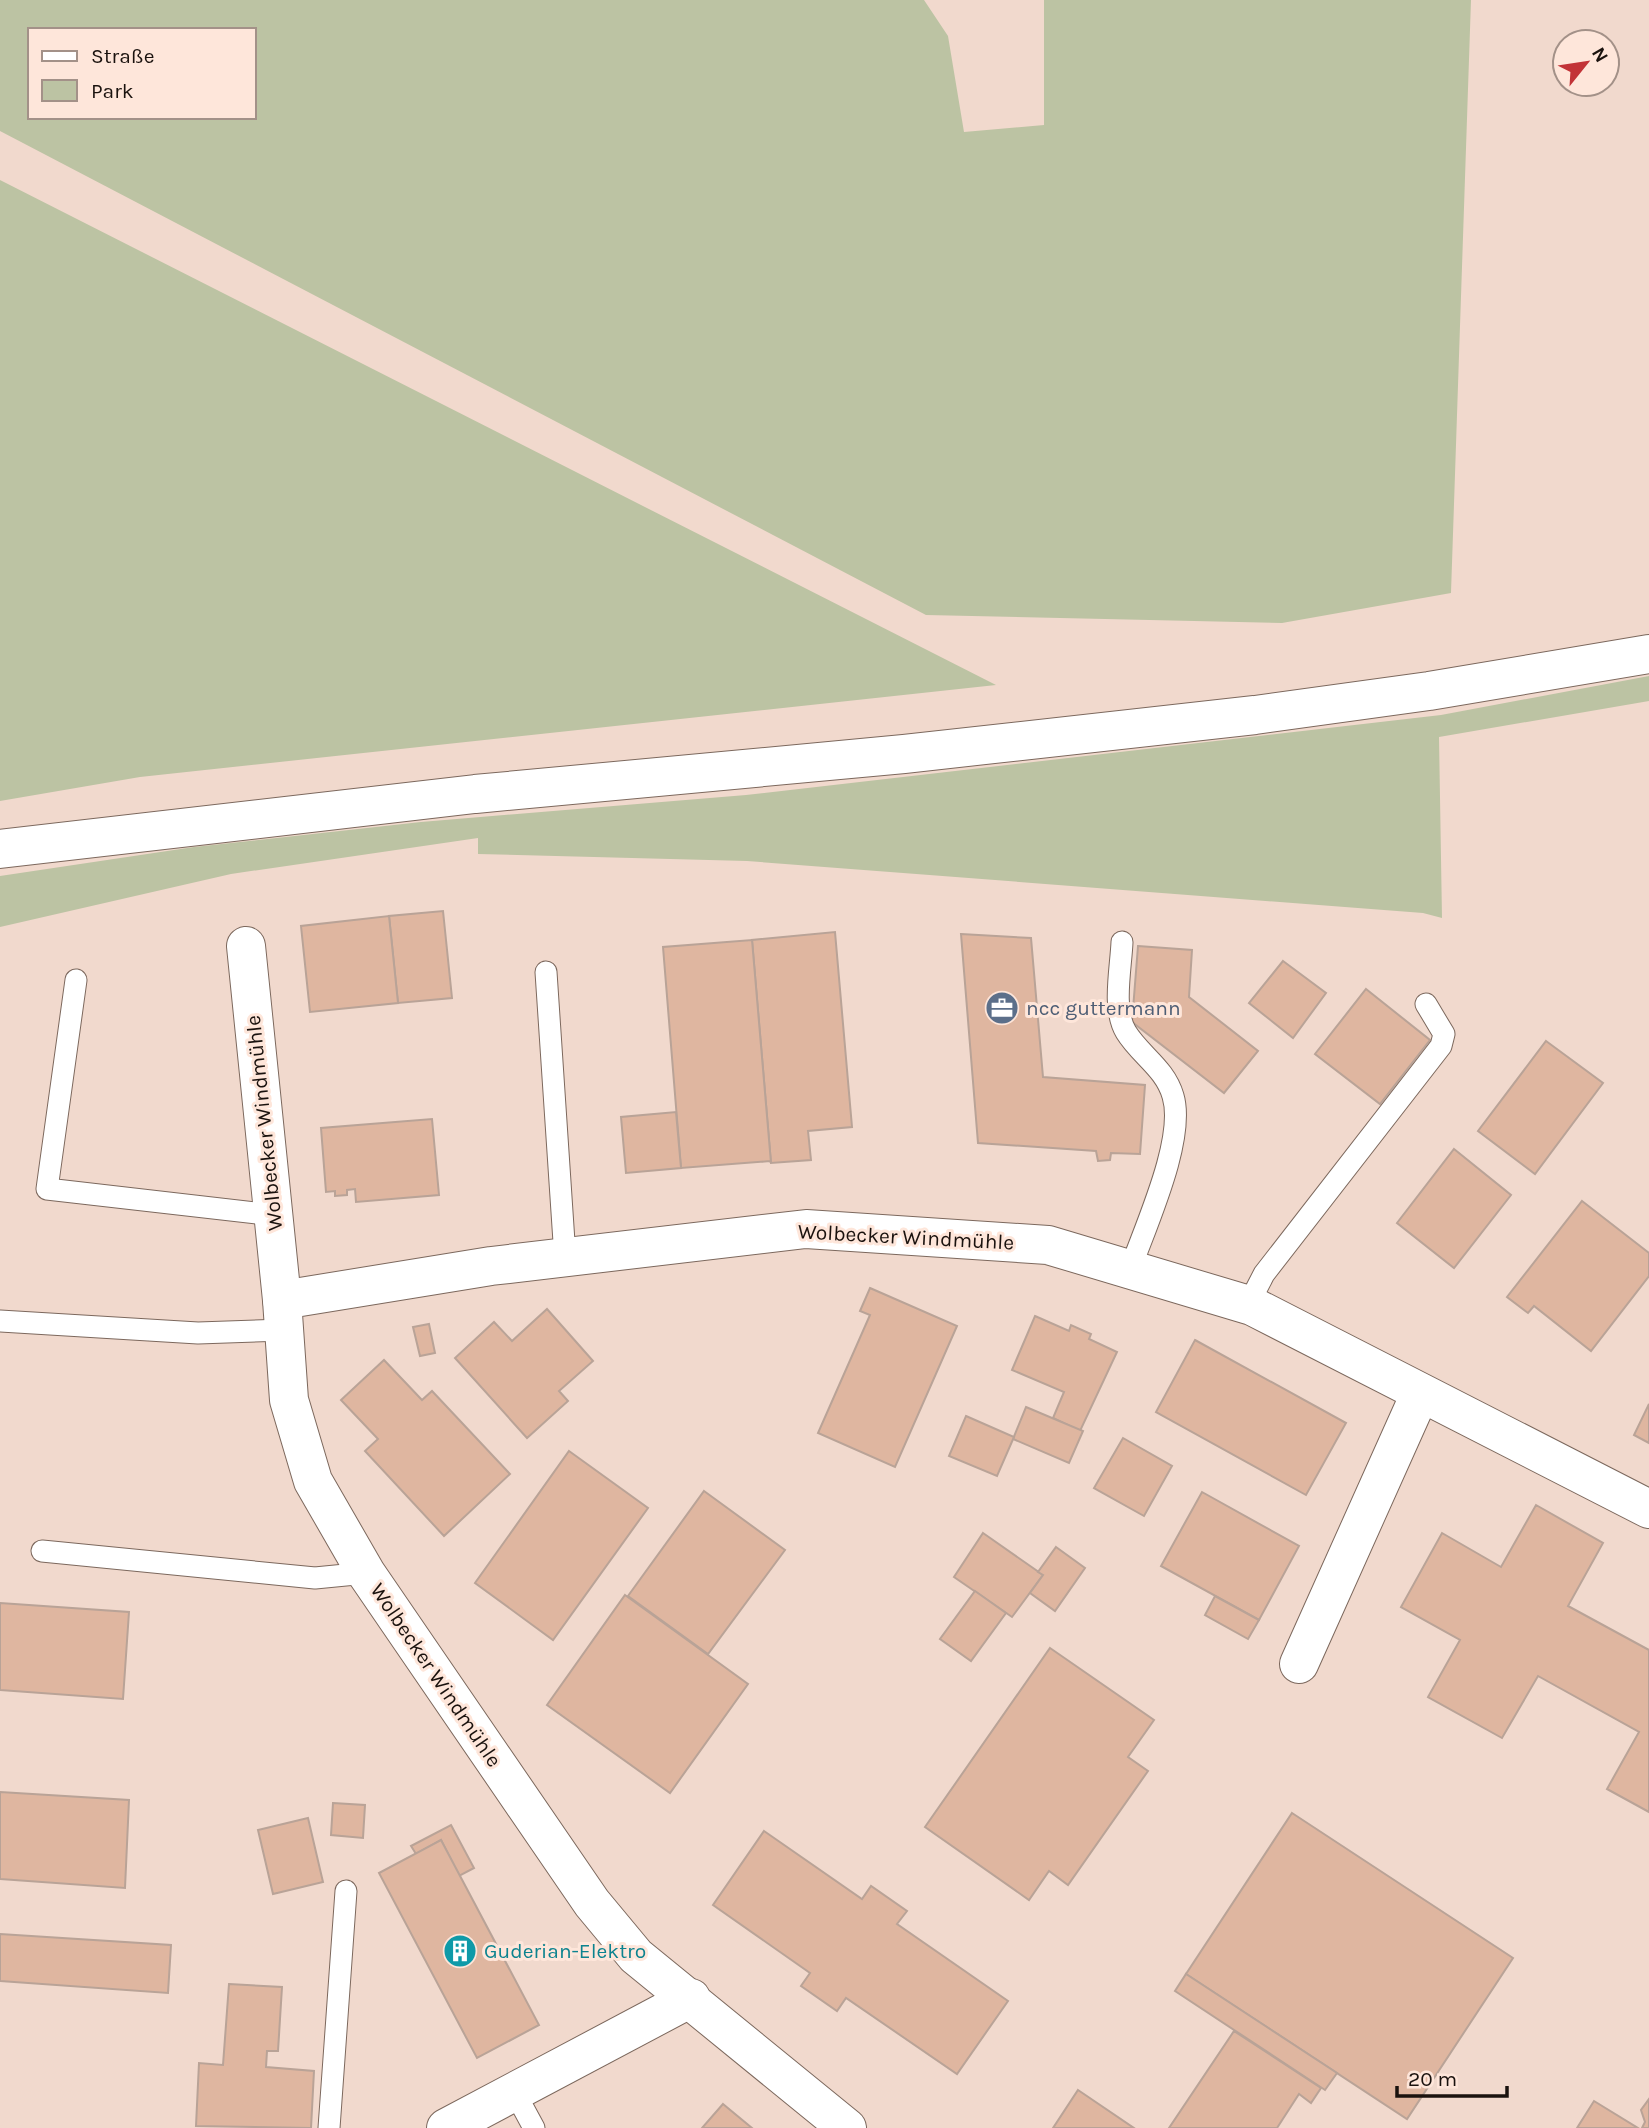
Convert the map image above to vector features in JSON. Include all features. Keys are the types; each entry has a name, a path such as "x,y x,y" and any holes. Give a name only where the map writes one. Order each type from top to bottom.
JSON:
{"street":[{"path":"0,849 475,794 904,754 1255,715 1429,691 1649,654"},
{"name":"Wolbecker Windmühle","path":"246,946 274,1215 289,1400 313,1481 366,1573 592,1903 636,1956 691,1998 847,2128"},
{"name":"Wolbecker Windmühle","path":"283,1315 491,1266 806,1229 1048,1245 1248,1305 1649,1509"},
{"path":"1299,1664 1420,1394"},
{"path":"446,2128 691,1998"}],"lane":[{"path":"1122,942 1119,1007 1125,1031 1163,1073 1174,1097 1176,1127 1163,1178 1130,1270"},
{"path":"546,972 565,1257"},
{"path":"76,980 47,1189 274,1215"},
{"path":"1248,1305 1264,1274 1441,1046 1444,1034 1426,1004"},
{"path":"0,1321 198,1333 283,1315"},
{"path":"42,1551 315,1578 366,1573"},
{"path":"329,2128 346,1891"},
{"path":"514,2091 534,2128"}],"green space":[{"path":"0,0 924,0 948,36 964,132 1044,125 1044,0 1471,0 1451,593 1282,623 926,615 0,131"},
{"path":"0,180 996,685 140,777 0,801"},
{"path":"1649,676 1649,701 1439,737 1442,918 1423,913 747,861 478,854 478,838 231,874 0,927 0,876 194,847 421,822 746,795 1441,715"}],"building":[{"path":"443,911 452,998 398,1003 389,916"},
{"path":"389,916 398,1003 310,1012 301,926"},
{"path":"835,932 852,1127 808,1131 811,1160 771,1163 752,940"},
{"name":"ncc guttermann","path":"961,934 1031,938 1043,1077 1145,1085 1140,1154 1111,1153 1110,1160 1098,1161 1096,1151 978,1143"},
{"path":"752,940 771,1163 681,1168 663,947"},
{"path":"1138,946 1192,950 1189,997 1258,1051 1224,1093 1132,1022"},
{"path":"1283,961 1326,993 1293,1038 1249,1003"},
{"path":"1366,989 1430,1040 1380,1104 1315,1054"},
{"path":"1546,1041 1603,1083 1535,1174 1478,1131"},
{"path":"676,1112 681,1168 626,1173 621,1117"},
{"path":"432,1119 439,1195 356,1202 355,1189 347,1190 347,1195 335,1196 335,1191 326,1192 321,1128"},
{"path":"1454,1149 1511,1195 1454,1268 1397,1223"},
{"path":"1582,1201 1649,1253 1649,1276 1591,1351 1534,1306 1528,1313 1507,1297"},
{"path":"870,1288 957,1326 895,1467 818,1433 870,1315 860,1311"},
{"path":"547,1309 593,1361 559,1391 568,1401 527,1438 455,1358 494,1322 512,1341"},
{"path":"1035,1316 1069,1331 1071,1325 1091,1334 1089,1339 1117,1352 1080,1431 1053,1418 1064,1392 1012,1370"},
{"path":"429,1324 435,1353 420,1356 413,1327"},
{"path":"1195,1340 1346,1423 1306,1495 1156,1412"},
{"path":"384,1360 422,1400 432,1391 510,1474 444,1536 365,1451 378,1439 341,1400"},
{"path":"1649,1404 1649,1443 1634,1435"},
{"path":"1026,1407 1083,1431 1069,1463 1013,1439"},
{"path":"966,1416 1014,1437 997,1476 949,1456"},
{"path":"1123,1438 1172,1466 1144,1516 1094,1488"},
{"path":"569,1451 648,1508 553,1640 475,1583"},
{"path":"704,1491 785,1550 708,1654 628,1596"},
{"path":"1202,1492 1299,1546 1259,1620 1161,1566"},
{"path":"1536,1505 1603,1543 1568,1606 1649,1650 1649,1812 1607,1789 1639,1732 1538,1676 1502,1738 1428,1697 1460,1640 1401,1607 1442,1533 1501,1567"},
{"path":"983,1533 1043,1575 1012,1617 954,1577"},
{"path":"1056,1547 1085,1568 1055,1611 1030,1593 1043,1575 1038,1572"},
{"path":"975,1591 1006,1613 971,1661 940,1639"},
{"path":"625,1595 748,1684 670,1793 547,1705"},
{"path":"1215,1596 1259,1620 1248,1639 1205,1615"},
{"path":"0,1603 129,1612 123,1699 0,1690"},
{"path":"1050,1648 1154,1720 1128,1757 1148,1771 1068,1885 1049,1871 1029,1900 925,1827"},
{"path":"0,1792 129,1800 125,1888 0,1879"},
{"path":"333,1803 365,1805 363,1838 331,1835"},
{"path":"1292,1813 1513,1958 1407,2119 1186,1974"},
{"path":"308,1818 323,1882 273,1894 258,1830"},
{"path":"451,1825 474,1868 459,1876 441,1840 416,1854 411,1846"},
{"path":"764,1831 862,1899 871,1886 907,1911 897,1924 1008,2001 957,2074 846,1998 837,2011 801,1986 810,1973 713,1905"},
{"name":"Guderian-Elektro","path":"441,1840 539,2025 477,2058 379,1873"},
{"path":"0,1934 171,1945 168,1993 0,1981"},
{"path":"1186,1974 1337,2073 1325,2090 1175,1991"},
{"path":"229,1984 282,1987 278,2051 267,2051 266,2067 314,2071 311,2128 196,2126 199,2063 223,2065"},
{"path":"1234,2031 1321,2088 1311,2103 1299,2094 1277,2128 1169,2128"},
{"path":"1078,2090 1134,2128 1053,2128"},
{"path":"1649,2099 1649,2128 1642,2128 1645,2122 1641,2110"},
{"path":"1594,2101 1638,2128 1577,2128"},
{"path":"723,2104 752,2128 702,2128"}],"place":[{"name":"ncc guttermann","path":"1002,1008"},
{"name":"Guderian-Elektro","path":"460,1951"}]}
